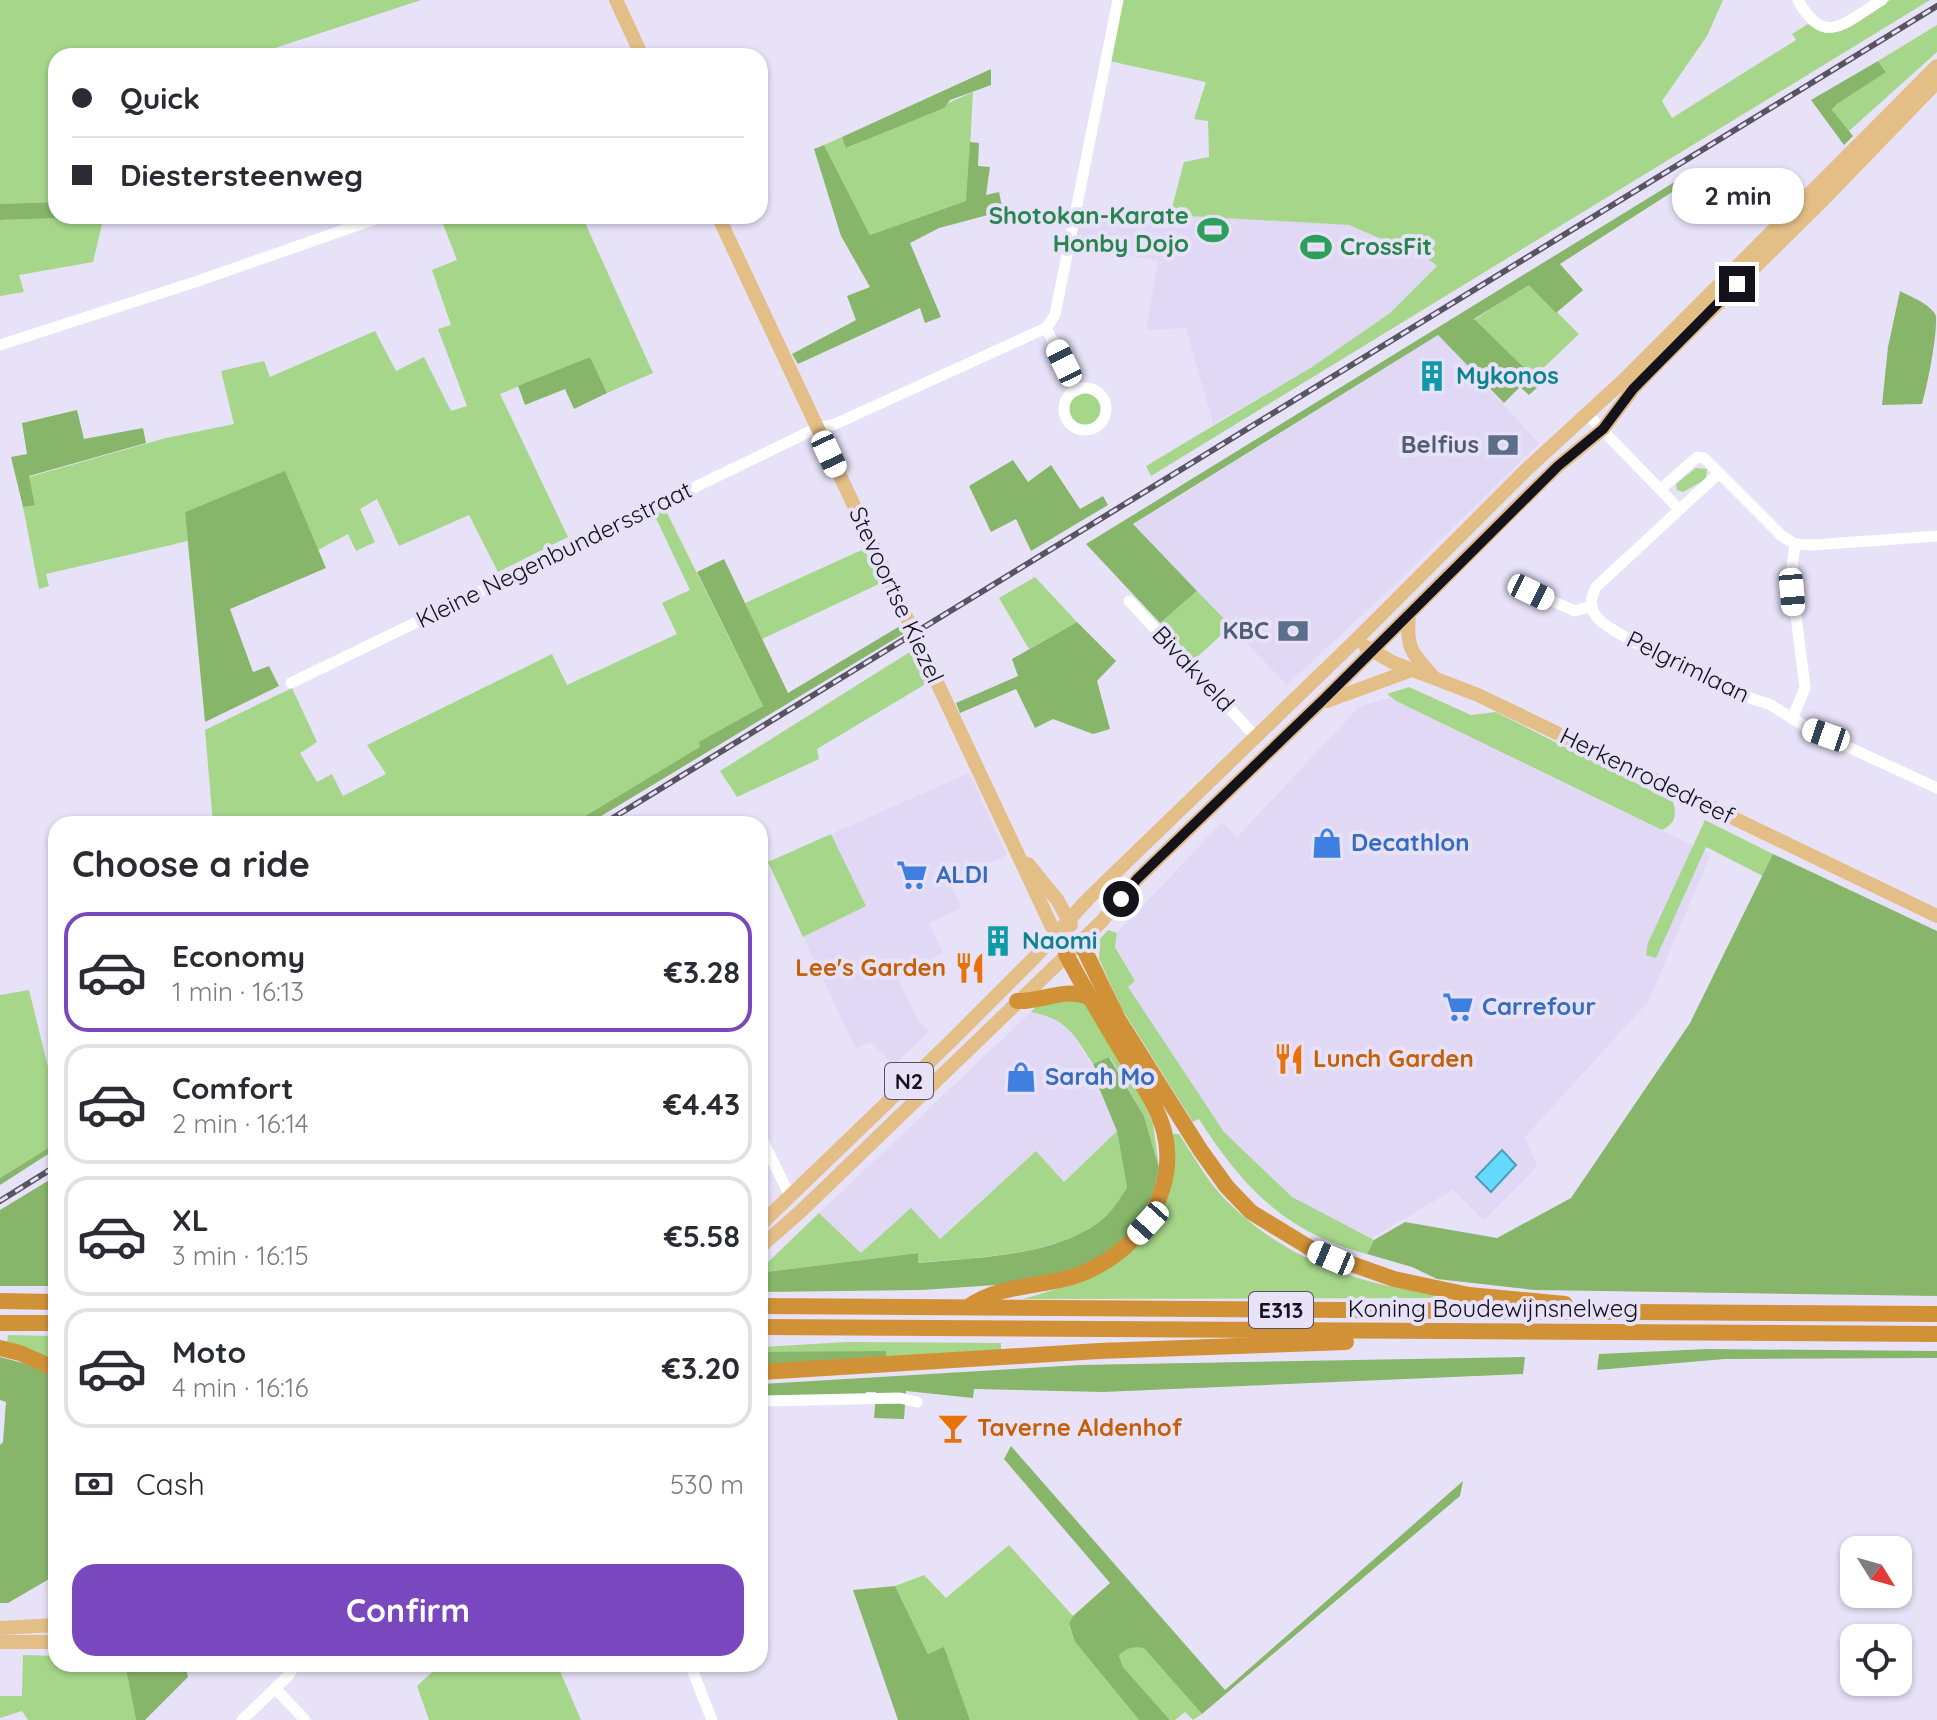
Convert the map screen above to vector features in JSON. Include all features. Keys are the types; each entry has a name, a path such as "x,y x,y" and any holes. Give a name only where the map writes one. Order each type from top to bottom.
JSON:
{"highway":[{"path":"1080,941 1118,1019 1201,1151 1227,1187 1251,1212 1315,1251 1394,1279 1469,1295 1560,1302 1594,1313"},
{"path":"968,1307 985,1295 1060,1282 1106,1262 1148,1223 1162,1193 1167,1170 1167,1146 1153,1099 1089,997 1066,954"},
{"path":"1017,1001 1034,1002 1060,993 1074,992 1089,997"},
{"path":"0,1301 48,1302"},
{"name":"Koning Boudewijnsnelweg","path":"768,1306 1937,1314"},
{"path":"0,1323 48,1323"},
{"name":"Koning Boudewijnsnelweg","path":"768,1327 1937,1334"},
{"path":"768,1372 1099,1351 1352,1342 1370,1332"},
{"path":"0,1348 48,1365"}],"main road":[{"path":"616,0 638,48"},
{"name":"N2","path":"768,1240 1102,921 1137,879 1372,652 1558,466 1603,429 1633,389 1701,311 1937,66"},
{"name":"N2","path":"768,1217 949,1043 1069,920 1586,413 1826,197 1937,82"},
{"name":"Stevoortse Kiezel","path":"722,224 1066,954"},
{"path":"1409,614 1408,643 1413,654 1435,678"},
{"name":"Herkenrodedreef","path":"1358,638 1372,652 1492,701 1937,916"},
{"path":"1322,701 1332,701 1412,670"},
{"name":"Stevoortse Kiezel","path":"1013,844 1058,901 1080,941"},
{"path":"0,1628 48,1625"},
{"path":"0,1642 48,1642"}],"street":[{"path":"1077,390 1046,328 1055,315 1118,0"},
{"path":"1798,0 1806,16 1818,27 1836,27 1882,0"},
{"path":"0,345 361,224"},
{"name":"Kleine Negenbundersstraat","path":"291,683 817,428 833,425 1046,328"},
{"path":"1586,413 1679,509"},
{"path":"1661,489 1697,457 1704,458 1782,536 1795,544 1937,536"},
{"path":"1531,592 1575,611 1591,606 1596,587 1719,473"},
{"path":"1792,719 1805,688 1791,575 1795,544"},
{"name":"Bivakveld","path":"1129,601 1256,737"},
{"name":"Pelgrimlaan","path":"1591,606 1597,619 1612,630 1937,788"},
{"path":"768,1151 790,1196"},
{"path":"768,1401 900,1398 917,1402"},
{"path":"279,1684 283,1672"},
{"path":"242,1720 289,1672"},
{"path":"693,1672 712,1720"},
{"path":"279,1684 305,1720"}],"shaded area":[{"path":"1079,213 1349,225 1428,259 1437,266 1390,313 1312,367 1213,424 1186,328 1146,330 1158,261 1073,246"},
{"path":"1438,335 1539,443 1402,578 1287,685 1133,525"},
{"path":"1389,698 1711,854 1648,1002 1525,1137 1537,1166 1484,1221 1453,1190 1363,1243 1289,1201 1220,1136 1128,987 1135,981 1116,947 1117,933 1222,822 1237,837 1360,706"},
{"path":"969,773 1007,855 950,882 961,908 929,923 943,953 911,968 907,961 893,968 917,1019 929,1031 894,1065 870,1042 856,1049 803,937 866,906 831,834"},
{"path":"1031,1012 1051,1016 1069,1028 1102,1082 1097,1084 1117,1131 1064,1182 1036,1151 939,1239 862,1253 819,1213"}],"green space":[{"path":"0,0 421,0 275,48 48,48 48,202 0,204"},
{"path":"1121,0 1723,0 1707,36 1662,101 1672,118 1796,40 1792,34 1808,24 1827,33 1836,31 1890,0 1930,0 1151,476 1146,466 1312,367 1390,313 1437,266 1428,259 1349,225 1170,215 1184,162 1209,157 1208,121 1194,119 1206,82 1109,61"},
{"path":"1937,25 1937,52 1849,131 1832,111 1837,104 1886,71 1878,61"},
{"path":"1878,61 1886,72 1832,110 1853,136 1844,145 1811,100"},
{"path":"991,69 991,85 950,100 944,108 846,148 842,137"},
{"path":"973,92 967,201 870,235 824,145 842,137 847,148"},
{"path":"970,142 979,143 978,166 990,167 986,195 999,192 1003,211 939,228 910,243 941,317 925,323 920,308 798,364 792,354 856,320 847,296 870,287 841,236 814,149 824,145 870,235 966,201"},
{"path":"1694,170 1697,176 1560,264 1583,290 1556,313 1529,285 1474,319 1541,384 1529,395 1520,387 1504,403 1438,335 1133,524 1197,591 1160,623 1086,544"},
{"path":"48,202 48,219 0,220 0,204"},
{"path":"48,218 48,224 102,224 93,262 19,275 24,292 0,296 0,220"},
{"path":"443,224 586,224 653,373 607,393 590,357 500,394 568,537 498,572 469,515 399,546 377,499 360,509 375,542 356,551 348,534 318,550 285,472 185,512 188,541 46,574 49,586 39,589 23,507 35,504 29,477 166,438 234,424 221,371 264,361 270,377 375,331 396,371 424,357 451,411 467,406 438,329 451,325 432,270 457,260"},
{"path":"1529,284 1579,334 1534,377 1474,320"},
{"path":"1900,291 1925,304 1936,316 1932,360 1922,404 1882,405 1888,347"},
{"path":"590,357 607,393 574,409 565,389 525,405 518,386"},
{"path":"1086,392 1098,397 1103,409 1098,421 1086,426 1074,421 1069,409 1074,397"},
{"path":"77,410 84,439 143,428 146,443 29,476 35,505 23,507 11,457 27,454 22,423"},
{"path":"1013,460 1028,482 1051,465 1080,509 1103,496 1108,505 1031,551 1016,519 991,532 969,486"},
{"path":"1696,468 1707,469 1706,479 1683,492 1677,490 1676,484"},
{"path":"285,471 326,568 230,609 253,672 269,666 279,686 205,722 185,512"},
{"path":"664,507 763,706 700,742 701,747 585,816 212,816 205,730 292,688 317,742 300,753 317,782 332,774 343,796 386,774 367,745 552,654 567,685 677,634 662,603 690,590 653,512"},
{"path":"864,549 881,583 762,639 745,603"},
{"path":"724,559 788,693 900,626 903,634 601,816 585,816 700,747 699,742 763,706 697,572"},
{"path":"1035,577 1077,622 1029,649 999,598"},
{"path":"1197,591 1231,626 1194,660 1160,623"},
{"path":"1077,622 1116,661 1097,681 1110,729 1093,734 1053,719 1035,728 1016,689 960,713 956,703 1018,676 1012,659"},
{"path":"913,650 929,682 817,749 819,759 737,797 720,771"},
{"path":"1409,687 1471,715 1496,712 1673,802 1675,815 1672,822 1662,830 1387,694"},
{"path":"1705,820 1773,854 1763,876 1706,847 1656,958 1646,955 1648,943"},
{"path":"831,834 866,906 803,937 768,862"},
{"path":"1773,854 1937,931 1937,1296 1534,1290 1437,1279 1412,1267 1367,1254 1374,1240 1405,1222 1497,1238 1571,1198 1690,1023"},
{"path":"1108,930 1117,933 1115,947 1135,981 1128,987 1224,1132 1292,1197 1374,1240 1367,1254 1338,1245 1289,1220 1232,1166 1199,1119 1193,1122 1122,1009 1099,959 1100,939"},
{"path":"29,990 48,1067 48,1148 0,1178 0,995"},
{"path":"1071,996 1087,1005 1128,1067 1153,1124 1159,1168 1144,1116 1110,1057 1093,1064 1062,1024 1031,1012 1037,1006"},
{"path":"1109,1057 1144,1116 1159,1168 1154,1191 1142,1215 1126,1236 1105,1254 1091,1263 1058,1275 996,1285 922,1290 768,1292 768,1272 918,1253 918,1263 1016,1253 1064,1241 1104,1218 1127,1188 1117,1131 1097,1083 1101,1081 1093,1064"},
{"path":"1117,1131 1127,1188 1104,1218 1063,1241 989,1256 917,1263 918,1253 768,1272 768,1262 819,1213 861,1253 911,1208 940,1239 1036,1151 1064,1182"},
{"path":"1170,1134 1179,1134 1221,1195 1243,1216 1291,1250 1345,1274 1402,1289 1432,1293 1437,1298 1023,1299 1077,1283 1144,1235"},
{"path":"48,1148 48,1154 0,1185 0,1178"},
{"path":"48,1181 48,1286 0,1286 0,1210"},
{"path":"8,1335 48,1336 48,1360 7,1344"},
{"path":"847,1342 1001,1343 1001,1352 886,1358 768,1352 768,1347"},
{"path":"1708,1349 1937,1351 1937,1358 1725,1359 1597,1370 1599,1354"},
{"path":"886,1351 886,1358 768,1365 768,1352"},
{"path":"0,1357 48,1374 48,1580 8,1603 0,1603 0,1445 3,1442 6,1402 0,1400"},
{"path":"1525,1357 1523,1374 1103,1392 974,1389 973,1398 906,1391 904,1419 874,1418 876,1392 866,1392 866,1403 768,1406 768,1384 1080,1365"},
{"path":"1011,1446 1225,1690 1463,1481 1460,1496 1202,1714 1144,1648 1124,1651 1119,1656 1123,1667 1170,1720 1139,1720 1075,1642 1069,1624 1073,1616 1110,1583 1004,1459"},
{"path":"1009,1545 1073,1616 1069,1625 1075,1642 1139,1720 970,1720 944,1648 928,1654 895,1586 924,1575 946,1598"},
{"path":"895,1586 928,1654 944,1647 970,1720 898,1720 853,1590"},
{"path":"1135,1646 1144,1647 1202,1714 1193,1720 1185,1712 1170,1720 1123,1667 1119,1656"},
{"path":"23,1655 48,1656 48,1672 127,1672 136,1720 28,1720 22,1711 0,1718 0,1696 22,1696"},
{"path":"127,1672 187,1672 188,1677 145,1720 136,1720"},
{"path":"432,1672 560,1672 581,1720 429,1720 417,1686"}],"water":[{"path":"1502,1150 1516,1165 1491,1192 1476,1177"}],"railway":[{"path":"616,816 1937,6"},
{"path":"0,1201 48,1171"}],"place":[{"name":"Shotokan-Karate Honby Dojo","path":"1213,230"},
{"name":"CrossFit","path":"1316,247"},
{"name":"Mykonos","path":"1432,376"},
{"name":"Belfius","path":"1503,445"},
{"name":"KBC","path":"1293,631"},
{"name":"Decathlon","path":"1327,843"},
{"name":"ALDI","path":"912,875"},
{"name":"Naomi","path":"998,941"},
{"name":"Lee's Garden","path":"970,968"},
{"name":"Carrefour","path":"1458,1007"},
{"name":"Lunch Garden","path":"1289,1059"},
{"name":"Sarah Mo","path":"1021,1077"},
{"name":"Taverne Aldenhof","path":"953,1428"}],"route":[{"path":"1121,899 1137,879 1322,701 1520,503 1603,429 1633,389 1737,284"}]}
